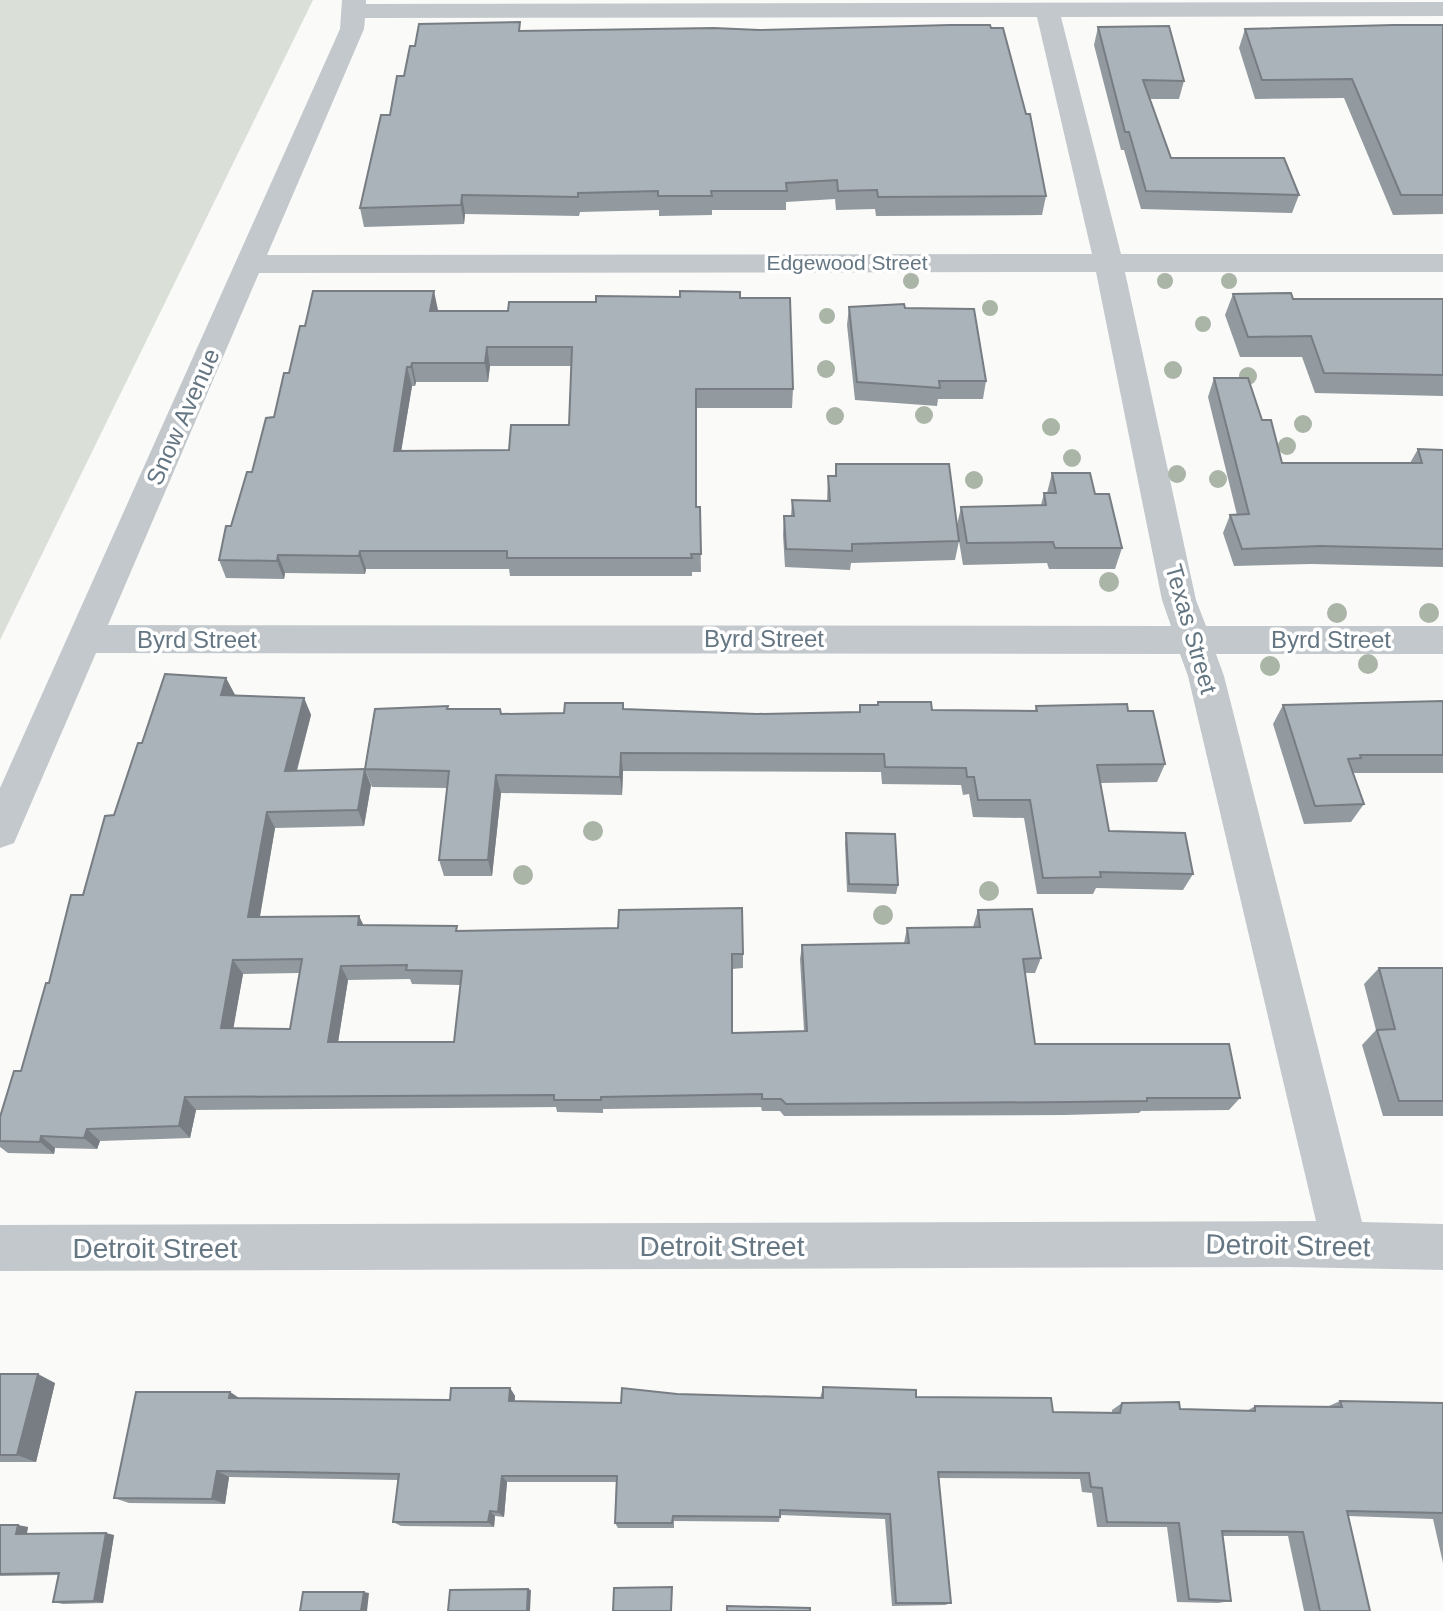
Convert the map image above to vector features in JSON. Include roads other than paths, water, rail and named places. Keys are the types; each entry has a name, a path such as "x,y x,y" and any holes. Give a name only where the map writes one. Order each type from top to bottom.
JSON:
{"street":[{"path":"354,5 1443,9"},
{"name":"Snow Avenue","path":"0,831 352,29 354,5"},
{"name":"Texas Street","path":"1047,9 1109,263 1179,600 1206,676 1345,1246"},
{"name":"Edgewood Street","path":"250,264 1443,263"},
{"name":"Byrd Street","path":"86,639 1443,640"},
{"name":"Detroit Street","path":"0,1248 1275,1244 1443,1247"}]}
